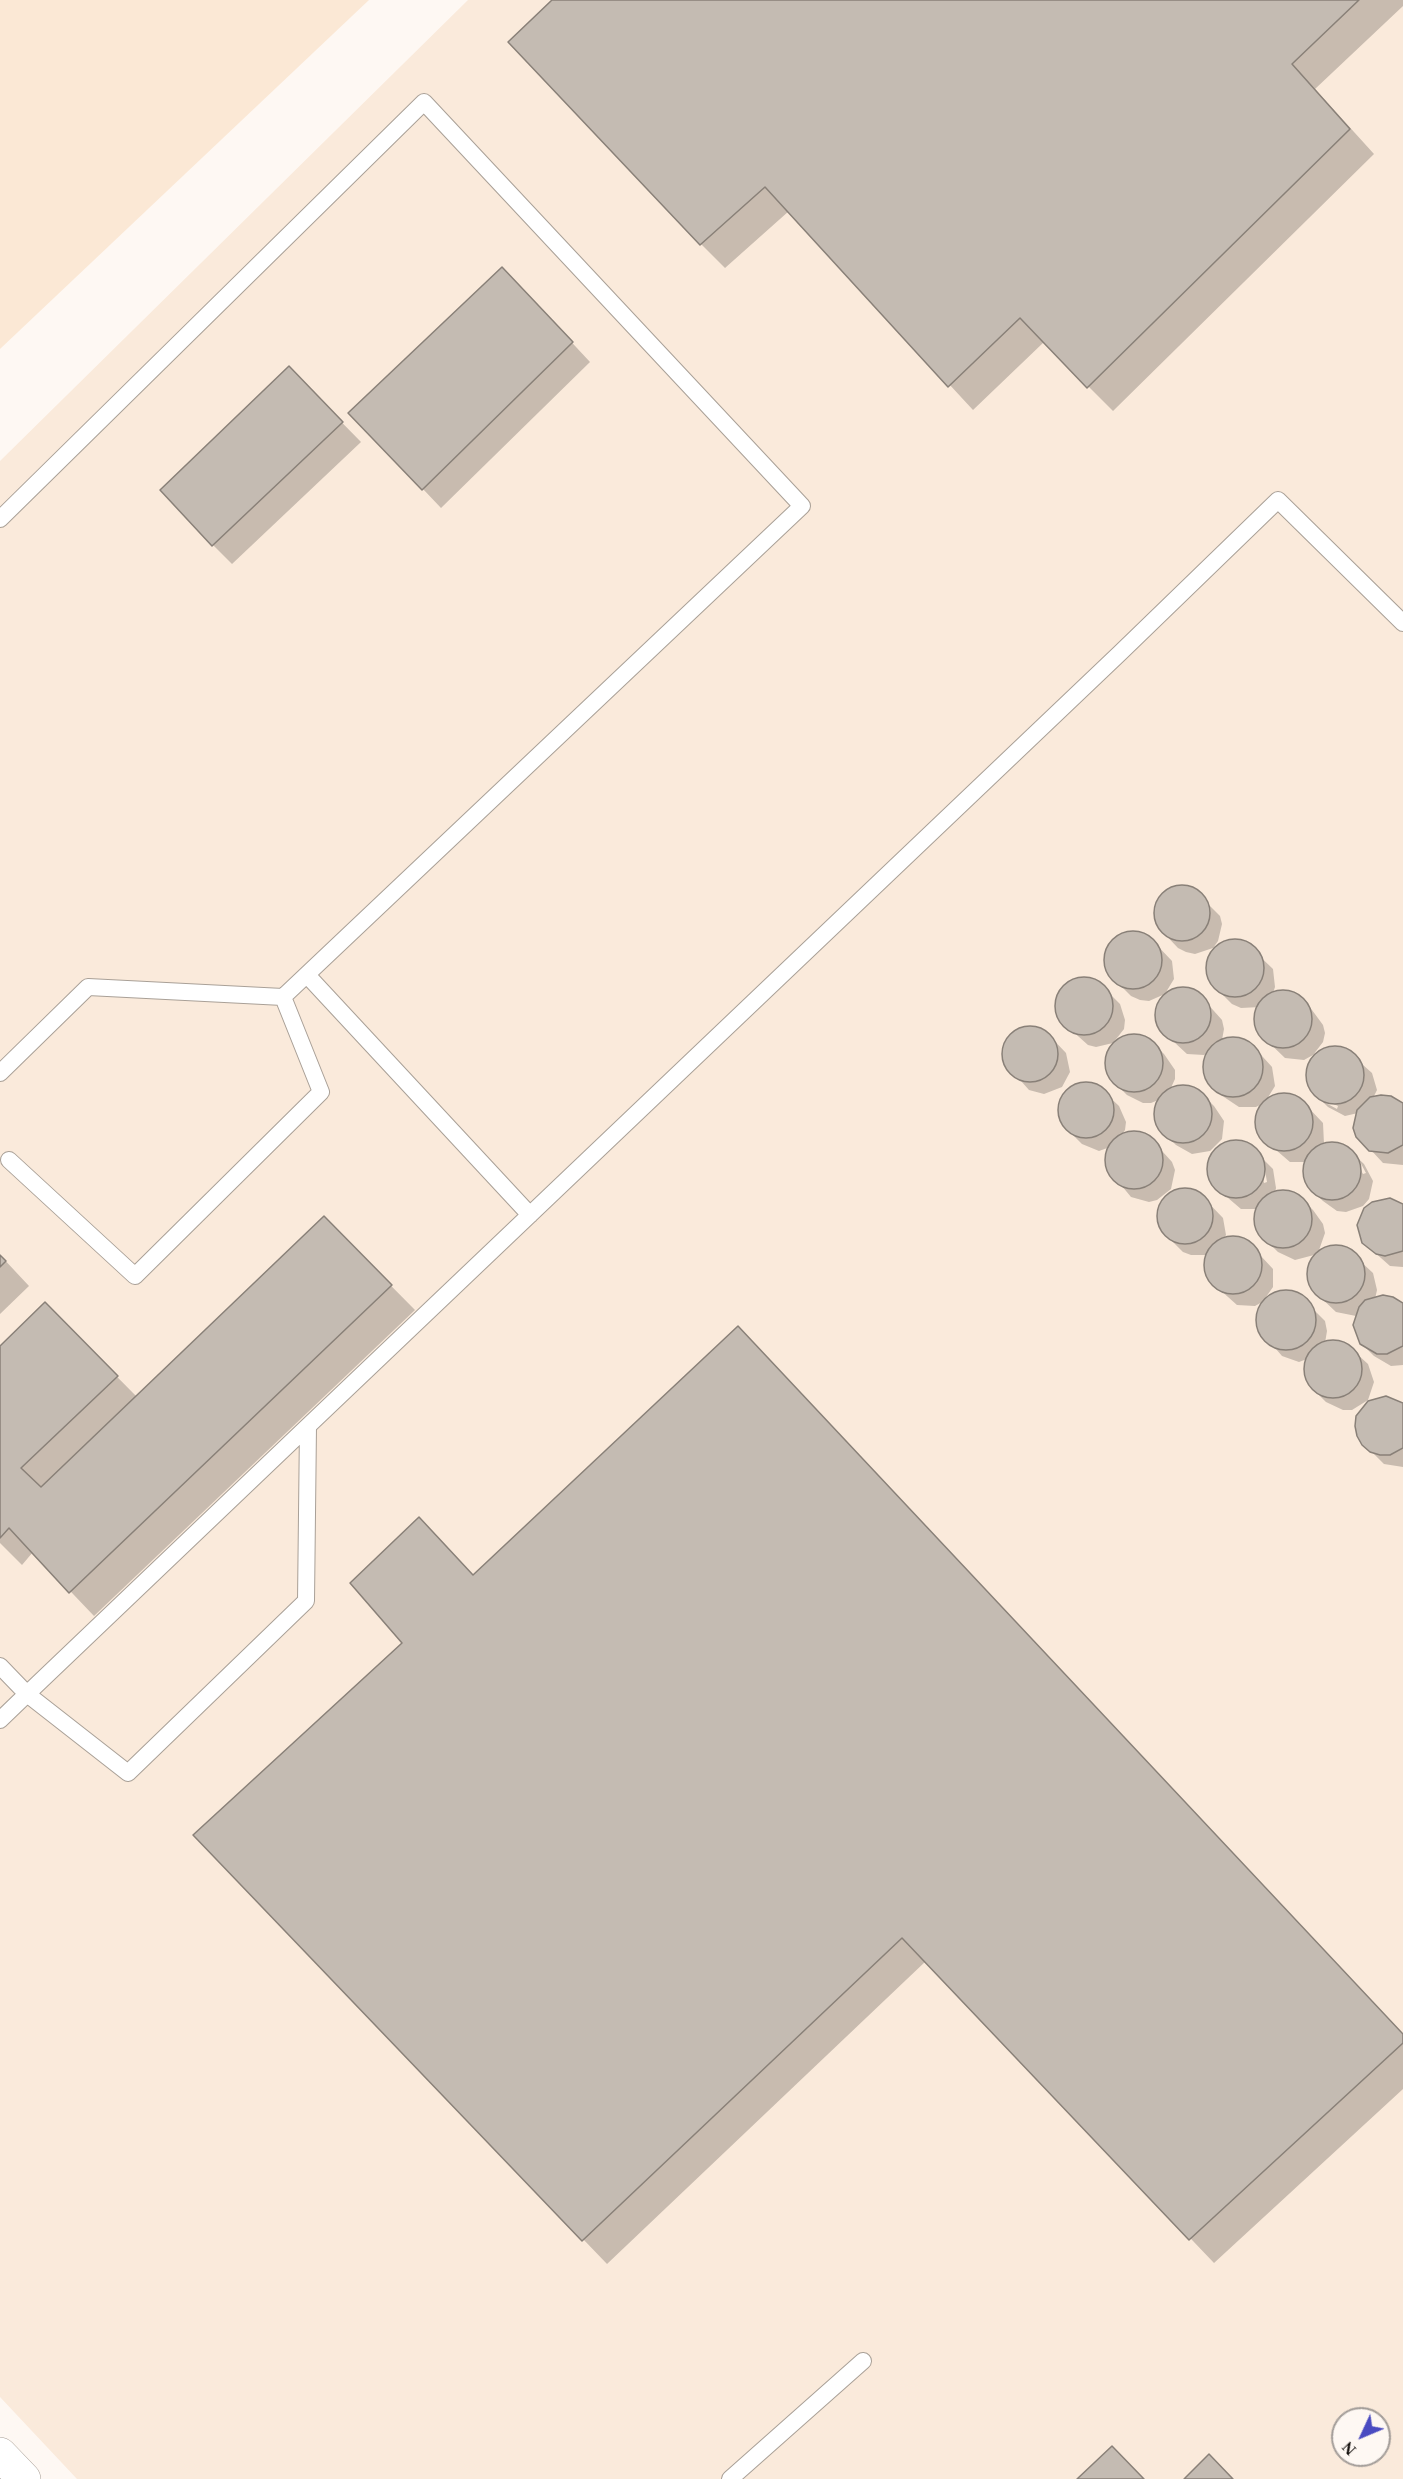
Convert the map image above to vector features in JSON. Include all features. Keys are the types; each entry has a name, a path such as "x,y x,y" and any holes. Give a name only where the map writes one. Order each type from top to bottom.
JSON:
{"street":[{"path":"0,2454 24,2479"}],"lane":[{"path":"0,519 424,102 802,506 283,997 88,987 0,1072"},
{"path":"0,1720 1278,500 1403,623"},
{"path":"307,975 530,1215"},
{"path":"9,1160 135,1276 321,1092 283,997"},
{"path":"0,1666 27,1694 128,1773 306,1601 308,1426"},
{"path":"730,2479 864,2361"}],"shaded area":[{"path":"0,0 369,0 0,349"},
{"path":"468,0 1403,0 1403,2479 77,2479 0,2397 0,461"}],"building":[{"path":"552,0 1359,0 1292,64 1350,129 1087,388 1020,318 948,387 765,187 700,245 508,42"},
{"path":"502,267 573,342 422,490 348,413"},
{"path":"289,366 343,422 212,546 160,490"},
{"path":"1176,885 1188,885 1202,893 1210,907 1208,924 1202,933 1188,941 1176,941 1159,929 1154,919 1154,907 1166,890"},
{"path":"1133,931 1144,933 1157,944 1162,960 1160,971 1149,984 1133,989 1122,987 1109,976 1104,960 1106,949 1117,936"},
{"path":"1235,939 1246,941 1259,952 1264,968 1262,979 1251,992 1235,997 1224,995 1211,984 1206,968 1208,957 1219,944"},
{"path":"1084,977 1100,982 1108,990 1113,1006 1108,1022 1100,1030 1084,1035 1068,1030 1060,1022 1055,1006 1060,990 1068,982"},
{"path":"1177,987 1189,987 1199,991 1207,999 1211,1015 1207,1031 1199,1039 1189,1043 1177,1043 1167,1039 1159,1031 1155,1021 1155,1009 1159,999 1167,991"},
{"path":"1277,990 1289,990 1304,998 1312,1013 1312,1025 1304,1040 1289,1048 1277,1048 1262,1040 1254,1025 1254,1013 1262,998"},
{"path":"1030,1026 1041,1028 1050,1034 1056,1043 1058,1054 1056,1065 1050,1074 1041,1080 1030,1082 1019,1080 1010,1074 1004,1065 1002,1054 1004,1043 1010,1034 1019,1028"},
{"path":"1134,1034 1145,1036 1158,1047 1163,1063 1161,1074 1150,1087 1134,1092 1123,1090 1110,1079 1105,1063 1107,1052 1118,1039"},
{"path":"1233,1037 1254,1046 1263,1067 1254,1088 1233,1097 1212,1088 1203,1067 1212,1046"},
{"path":"1329,1046 1341,1046 1356,1054 1364,1069 1364,1081 1356,1096 1341,1104 1329,1104 1314,1096 1306,1081 1306,1069 1314,1054"},
{"path":"1086,1082 1097,1084 1106,1090 1112,1099 1114,1110 1112,1121 1106,1130 1097,1136 1086,1138 1075,1136 1066,1130 1060,1121 1058,1110 1060,1099 1066,1090 1075,1084"},
{"path":"1183,1085 1199,1090 1207,1098 1212,1114 1207,1130 1199,1138 1183,1143 1167,1138 1159,1130 1154,1114 1159,1098 1167,1090"},
{"path":"1284,1093 1295,1095 1308,1106 1313,1122 1311,1133 1300,1146 1284,1151 1273,1149 1260,1138 1255,1122 1257,1111 1268,1098"},
{"path":"1391,1096 1403,1103 1403,1145 1388,1153 1369,1151 1356,1137 1353,1128 1357,1110 1370,1097"},
{"path":"1128,1131 1140,1131 1155,1139 1163,1154 1163,1166 1155,1181 1140,1189 1128,1189 1113,1181 1105,1166 1105,1154 1113,1139"},
{"path":"1236,1140 1252,1145 1260,1153 1265,1169 1260,1185 1252,1193 1236,1198 1220,1193 1212,1185 1207,1169 1212,1153 1220,1145"},
{"path":"1332,1142 1343,1144 1356,1155 1361,1171 1359,1182 1348,1195 1332,1200 1321,1198 1308,1187 1303,1171 1305,1160 1316,1147"},
{"path":"1179,1188 1191,1188 1201,1192 1209,1200 1213,1216 1209,1232 1201,1240 1191,1244 1179,1244 1169,1240 1161,1232 1157,1222 1157,1210 1161,1200 1169,1192"},
{"path":"1283,1190 1294,1192 1304,1198 1310,1208 1312,1219 1310,1230 1304,1240 1294,1246 1283,1248 1272,1246 1262,1240 1256,1230 1254,1219 1256,1208 1262,1198 1272,1192"},
{"path":"1390,1198 1403,1204 1403,1251 1385,1256 1376,1254 1362,1243 1357,1225 1364,1208 1372,1202"},
{"path":"324,1216 392,1285 69,1593 9,1528 0,1538 0,1346 45,1302 118,1376 21,1468 41,1487"},
{"path":"1227,1236 1239,1236 1254,1244 1262,1259 1262,1271 1254,1286 1239,1294 1227,1294 1212,1286 1204,1271 1204,1259 1212,1244"},
{"path":"1330,1245 1342,1245 1357,1253 1365,1268 1365,1280 1357,1295 1342,1303 1330,1303 1315,1295 1307,1280 1307,1268 1315,1253"},
{"path":"0,1255 6,1261 0,1267"},
{"path":"1286,1290 1303,1295 1311,1303 1316,1320 1311,1337 1303,1345 1286,1350 1269,1345 1261,1337 1256,1320 1261,1303 1269,1295"},
{"path":"1383,1295 1393,1297 1403,1303 1403,1346 1387,1354 1377,1354 1360,1344 1353,1325 1359,1307 1365,1300"},
{"path":"738,1326 1403,2034 1403,2043 1189,2240 902,1938 582,2241 193,1835 402,1643 350,1583 419,1517 473,1575"},
{"path":"1327,1340 1339,1340 1354,1348 1362,1363 1362,1375 1354,1390 1339,1398 1327,1398 1312,1390 1304,1375 1304,1363 1312,1348"},
{"path":"1386,1396 1403,1403 1403,1448 1390,1455 1380,1455 1370,1452 1362,1445 1357,1436 1356,1416 1368,1401"},
{"path":"1112,2446 1144,2479 1077,2479"},
{"path":"1209,2454 1233,2479 1184,2479"}]}
